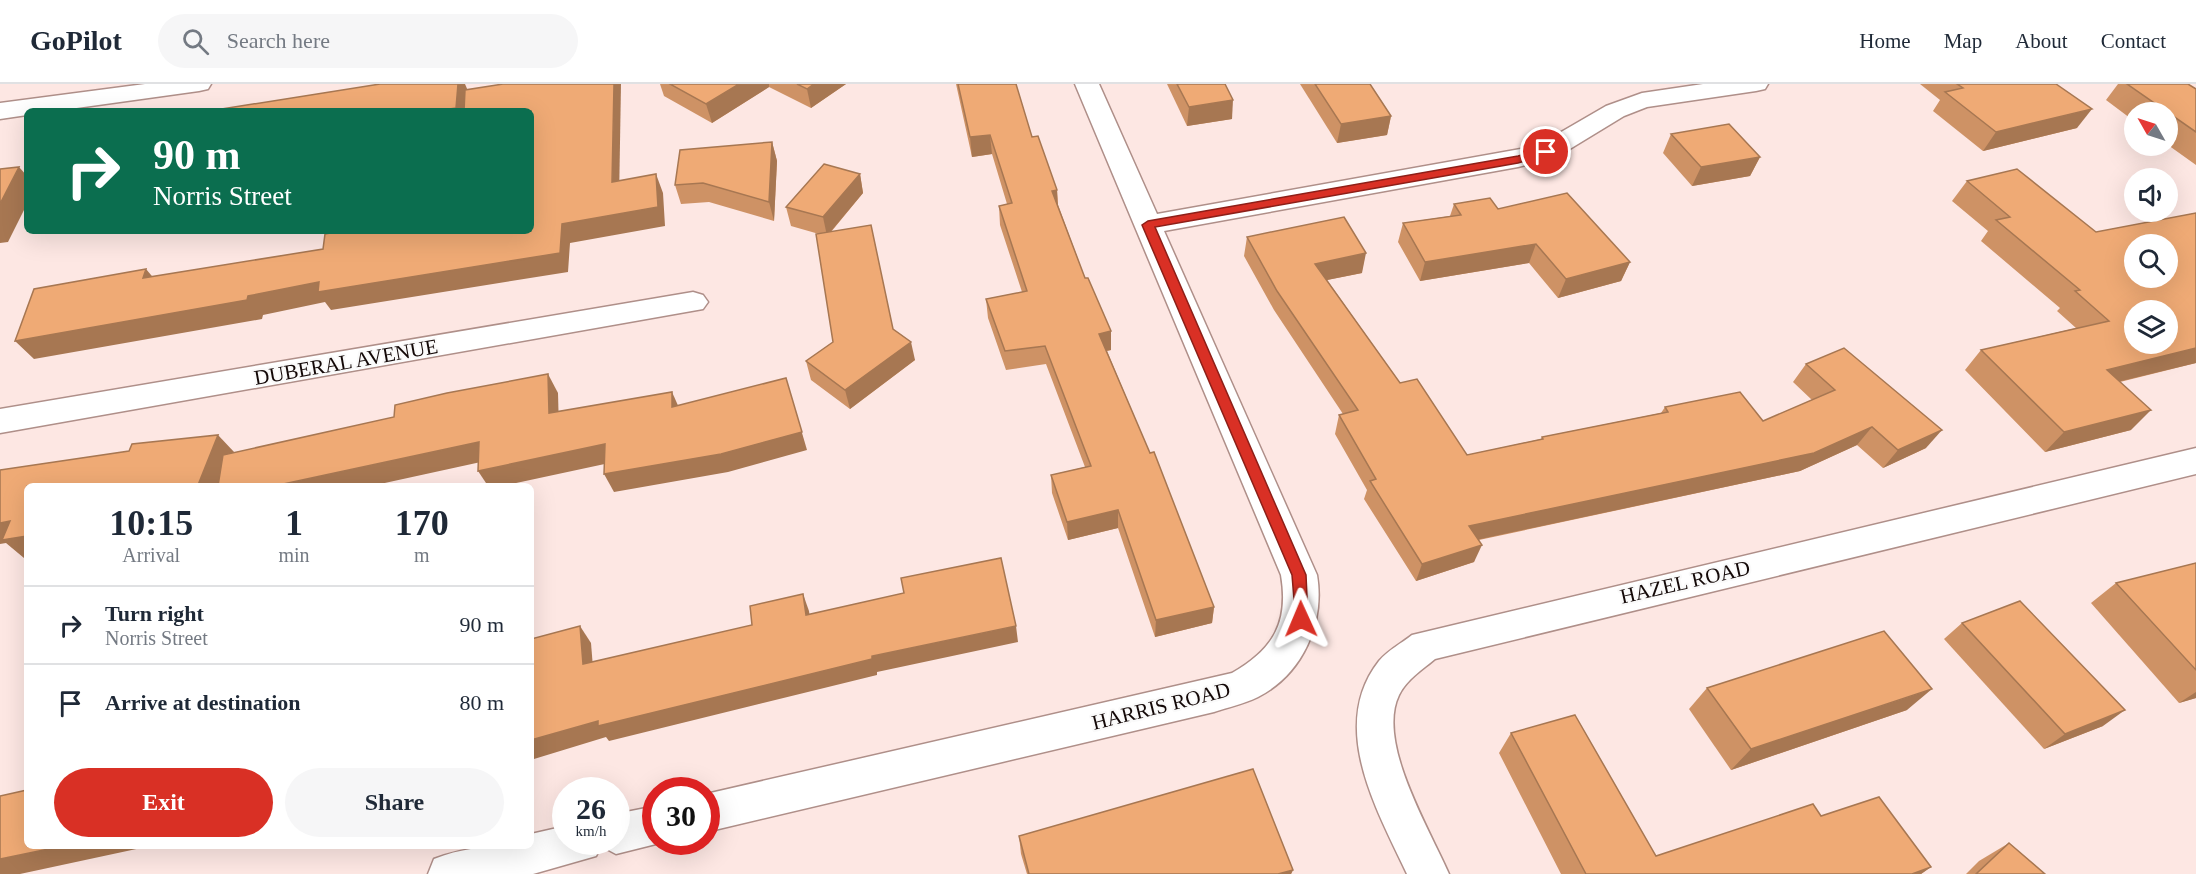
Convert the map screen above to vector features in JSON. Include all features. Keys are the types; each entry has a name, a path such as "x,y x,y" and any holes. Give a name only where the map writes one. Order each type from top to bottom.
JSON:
{"street":[{"path":"0,111 199,84"},
{"name":"HARRIS ROAD","path":"720,810 1214,695 1248,684 1283,656 1301,619 1299,575 1087,84"},
{"path":"1148,225 1518,159 1546,152 1615,111 1642,100 1756,84"},
{"name":"DUBERAL AVENUE","path":"0,421 693,303"},
{"name":"HAZEL ROAD","path":"1428,874 1378,756 1374,718 1383,688 1392,673 1425,646 2196,461"},
{"path":"449,874 552,849"}],"building":[{"path":"380,84 458,84 456,108 228,108"},
{"path":"503,84 614,84 612,182 656,174 658,207 562,224 560,253 318,292 319,282 248,296 247,300 15,341 34,289 146,269 143,278 323,249 325,234 534,234 534,108 464,108 465,90"},
{"path":"670,84 739,84 706,104"},
{"path":"797,84 814,84 807,89"},
{"path":"958,84 1016,84 1032,137 1038,136 1057,190 1052,191 1085,278 1088,278 1111,331 1099,334 1150,453 1154,452 1214,607 1156,620 1118,510 1067,522 1051,475 1091,466 1045,346 1005,351 986,299 1027,291 999,206 1012,203 990,135 970,137"},
{"path":"1177,84 1225,84 1233,100 1189,107"},
{"path":"1315,84 1370,84 1391,116 1341,124"},
{"path":"1957,84 2056,84 2092,109 1996,132 1945,92 1963,88"},
{"path":"2127,84 2188,84 2196,89 2196,132 2178,119 2178,102 2153,102"},
{"path":"1729,124 1760,157 1701,167 1671,134"},
{"path":"772,142 769,202 703,183 675,185 680,150"},
{"path":"824,164 860,174 823,217 786,207"},
{"path":"19,167 0,204 0,169"},
{"path":"2017,169 2096,232 2149,222 2178,222 2178,216 2196,213 2196,348 2178,352 2178,300 2124,300 2124,354 2172,354 2107,370 2151,410 2064,432 1981,350 2109,321 2075,291 2080,290 1996,220 2010,217 1967,181"},
{"path":"1567,193 1630,262 1566,279 1536,244 1425,262 1403,223 1461,215 1454,204 1490,198 1498,209"},
{"path":"1344,217 1366,253 1315,264 1400,383 1417,379 1467,455 1543,439 1542,437 1668,412 1665,407 1740,392 1763,421 1835,390 1806,364 1844,348 1942,430 1898,450 1872,427 1814,453 1469,526 1482,545 1422,564 1370,481 1376,479 1339,415 1358,410 1277,291 1247,237"},
{"path":"871,225 893,329 911,342 845,390 806,361 833,342 816,234"},
{"path":"548,374 549,413 672,392 672,407 786,378 802,432 721,454 604,474 605,444 478,471 479,442 288,483 218,483 223,455 394,417 395,405"},
{"path":"218,435 199,483 24,483 24,536 2,540 10,521 0,523 0,470 129,451 132,444"},
{"path":"1001,558 1016,626 872,656 872,659 598,726 598,721 534,739 534,638 580,626 583,664 752,625 750,606 803,594 806,615 904,593 901,578"},
{"path":"2196,563 2196,670 2116,583"},
{"path":"2020,601 2125,710 2065,734 1962,623"},
{"path":"1884,631 1932,689 1751,749 1707,688"},
{"path":"1575,715 1656,856 1813,804 1821,816 1879,797 1931,867 1912,874 1586,874 1511,733"},
{"path":"1253,769 1293,870 1278,874 1029,874 1019,836"},
{"path":"24,791 24,849 48,849 0,859 0,796"},
{"path":"2009,843 2045,874 1976,874"}],"route":[{"path":"1301,619 1299,575 1148,225 1518,159 1546,152"}]}
